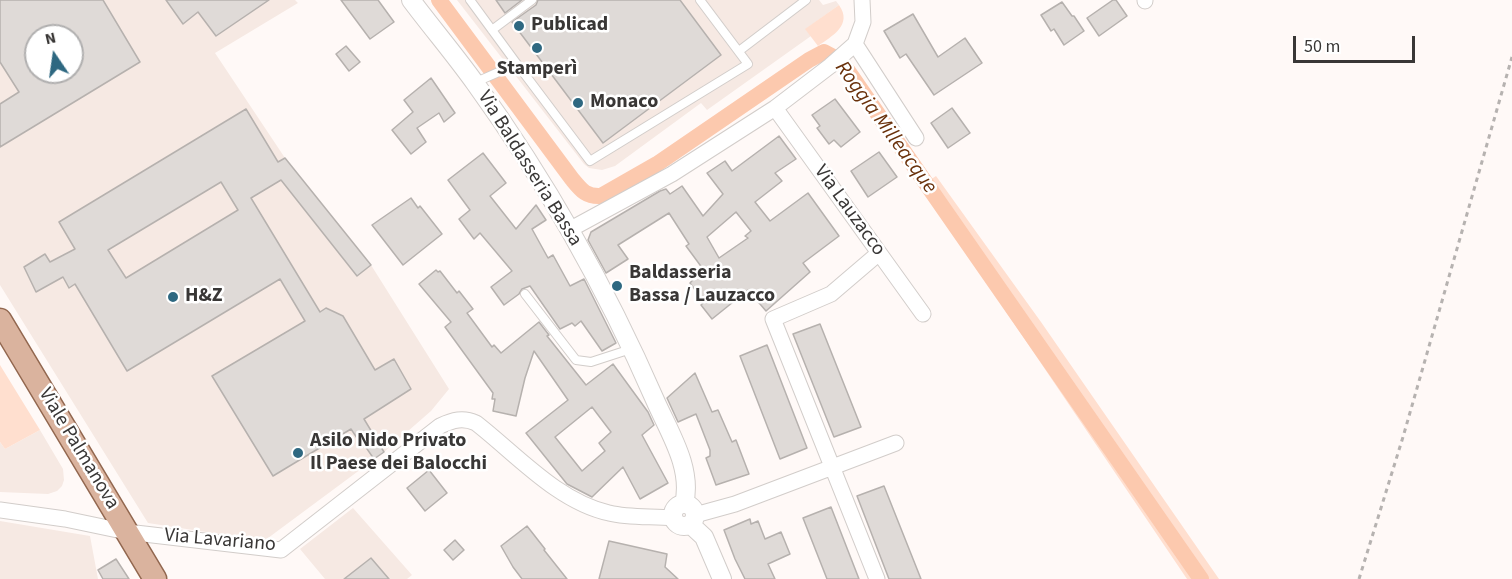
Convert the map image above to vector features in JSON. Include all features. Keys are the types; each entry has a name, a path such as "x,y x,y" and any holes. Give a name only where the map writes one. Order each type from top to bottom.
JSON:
{"main road":[{"name":"Viale Palmanova","path":"0,320 155,579"}],"street":[{"name":"Via Baldasseria Bassa","path":"411,0 479,81 569,230 631,349 675,446 687,485 686,515"},
{"path":"569,230 672,174 775,108 830,66 851,48 860,33 863,7 851,0"},
{"path":"851,48 916,138"},
{"name":"Via Lauzacco","path":"775,108 923,314"},
{"path":"877,579 773,319 831,294 879,253"},
{"name":"Via Lavariano","path":"0,510 65,519 127,532 281,550 440,426 459,419 476,423 558,489 573,500 590,508 631,516 686,515"},
{"path":"686,515 718,510 896,443"},
{"path":"686,515 707,542 722,579"}],"lane":[{"path":"470,0 590,161 748,64 700,0"},
{"path":"492,30 532,0"},
{"path":"739,51 806,0"},
{"path":"479,81 517,64"},
{"path":"525,294 576,360 591,362 631,349"}],"path":[{"path":"1359,579 1403,437 1512,57"}],"shaded area":[{"path":"0,0 295,0 298,3 215,53 285,158 371,265 449,389 431,411 384,452 264,541 148,523 0,285"},
{"path":"457,0 819,0 823,5 836,1 839,5 806,29 811,36 707,110 701,103 615,166 602,170 589,168 584,164"},
{"path":"839,5 844,18 842,24 834,34 818,46 805,29"},
{"path":"936,176 1041,322 1219,579 1187,579 921,186"},
{"path":"0,365 40,430 5,449 0,442"},
{"path":"40,430 63,469 62,486 57,491 48,494 0,492 0,442 5,449"},
{"path":"353,508 412,575 407,579 325,579 300,549"},
{"path":"0,521 90,536 98,579 0,579"}],"building":[{"path":"0,0 103,0 140,62 0,147 0,104 19,92 0,62"},
{"path":"166,0 269,0 216,36 198,12 183,24"},
{"path":"341,0 378,0 394,22 370,39"},
{"path":"496,0 522,0 505,13"},
{"path":"538,0 680,0 721,55 603,143 512,22 536,5"},
{"path":"1116,0 1127,16 1099,36 1087,18"},
{"path":"1062,2 1084,31 1064,45 1041,15"},
{"path":"913,14 938,57 965,38 982,63 934,95 906,54 900,58 884,31"},
{"path":"346,46 360,62 349,71 336,54"},
{"path":"431,78 455,113 444,122 439,113 417,128 426,142 411,154 392,130 413,112 404,100"},
{"path":"835,99 860,132 841,147 834,140 829,144 817,128 820,126 812,115"},
{"path":"952,108 970,133 948,148 931,123"},
{"path":"246,109 278,162 285,158 371,265 357,276 281,180 251,198 320,312 326,308 343,316 375,370 394,359 411,389 364,419 384,452 374,459 351,429 273,476 212,376 305,321 280,279 127,371 75,284 69,288 63,277 36,292 24,267 45,254 50,262 75,249 59,222","holes":["221,182 238,210 126,278 108,250"]},
{"path":"779,136 796,159 775,173 782,181 755,202 770,221 808,193 839,236 803,263 810,272 766,311 748,290 712,319 701,305 704,302 690,283 703,269 686,246 689,244 669,213 618,245 628,259 606,273 588,240 591,232 660,191 666,189 670,194 682,186 703,216 723,194 707,173 725,161 732,171","holes":["736,212 751,231 745,236 748,238 719,258 707,237"]},
{"path":"879,152 897,177 868,197 851,171"},
{"path":"483,153 506,183 490,196 516,229 536,205 546,220 532,229 548,258 553,255 570,286 584,279 616,343 602,351 581,321 575,326 572,323 560,329 530,286 522,289 504,305 491,287 512,271 480,233 474,239 459,219 470,210 448,180"},
{"path":"411,198 442,234 403,265 372,225"},
{"path":"436,270 440,271 473,309 467,313 492,347 494,345 501,353 539,322 549,335 547,336 586,385 613,364 648,412 654,425 642,435 668,483 640,499 623,467 592,497 567,484 526,433 568,400 534,351 516,416 493,411 495,399 492,399 493,393 445,327 451,322 419,284","holes":["592,407 611,432 599,443 605,451 582,471 555,437"]},
{"path":"820,324 861,427 834,437 793,334"},
{"path":"767,345 807,448 780,459 740,356"},
{"path":"695,373 712,412 718,410 732,442 736,440 749,474 716,485 706,458 710,456 710,450 696,414 678,422 667,398"},
{"path":"429,470 447,493 425,511 407,488"},
{"path":"884,486 921,579 889,579 857,496"},
{"path":"831,507 859,579 827,579 803,518"},
{"path":"750,519 751,524 758,521 765,539 781,532 790,554 768,564 775,579 745,579 735,559 724,530"},
{"path":"527,526 567,579 522,579 501,546"},
{"path":"455,540 464,550 453,560 444,550"},
{"path":"609,541 667,554 665,567 678,579 599,579"},
{"path":"371,558 389,579 344,579"},
{"path":"116,559 129,579 103,579 98,570"}],"waterway":[{"name":"Roggia Milleacque","path":"439,0 572,179 584,192 596,196 601,196 657,164 809,60 824,52 841,61 1201,579"}],"place":[{"name":"Publicad","path":"519,26"},
{"name":"Stamperì","path":"537,48"},
{"name":"Monaco","path":"578,103"},
{"name":"Baldasseria Bassa / Lauzacco","path":"617,286"},
{"name":"H&Z","path":"173,297"},
{"name":"Asilo Nido Privato Il Paese dei Balocchi","path":"298,453"}]}
